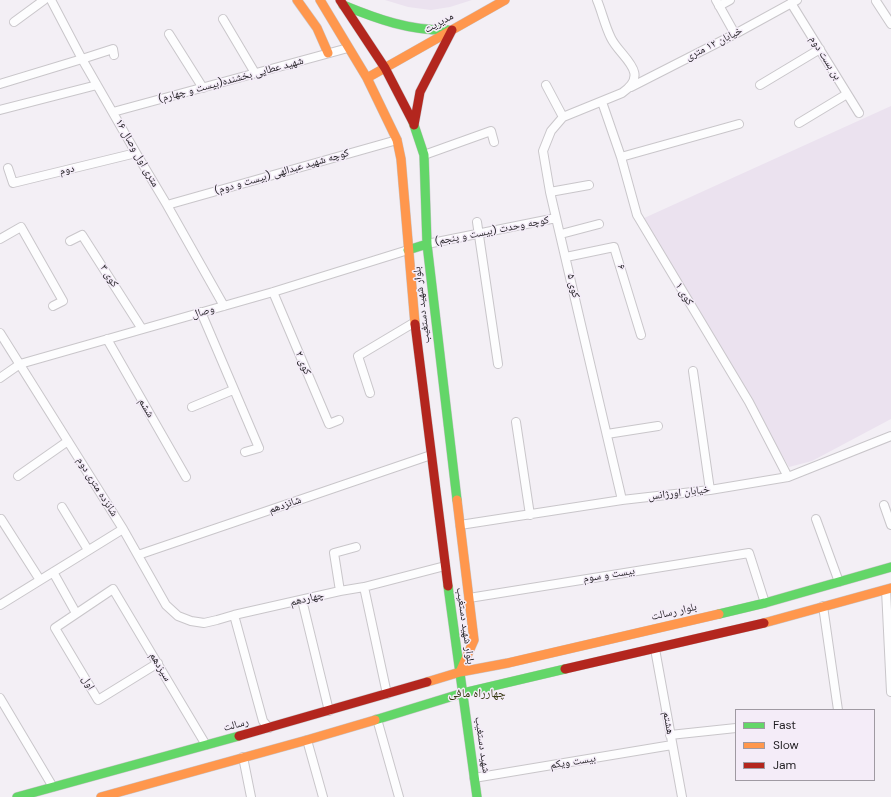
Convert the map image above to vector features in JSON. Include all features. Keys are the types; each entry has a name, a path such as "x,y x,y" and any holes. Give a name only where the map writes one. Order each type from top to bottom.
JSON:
{"main road":[{"path":"297,0 317,28 328,53"},
{"name":"بلوار شهید دستغیب","path":"320,0 367,78 397,140 401,159 415,322 445,566 460,672"},
{"name":"مدیریت","path":"367,78 505,0"},
{"path":"342,2 375,18 404,26 433,31 452,29"},
{"name":"بلوار شهید دستغیب","path":"342,2 385,68 414,125 424,154 427,244 474,640 460,672"},
{"path":"414,125 420,92 452,29"},
{"path":"408,250 427,244"},
{"name":"بلوار رسالت","path":"463,693 654,648 767,612 839,582 891,567"},
{"name":"بلوار رسالت","path":"460,672 767,612 823,606 888,589"},
{"name":"شهید دستغیب","path":"460,672 467,733 477,797"},
{"name":"رسالت","path":"101,797 129,793 243,757 272,738 329,711 460,672"},
{"name":"رسالت","path":"17,797 206,745 272,738 308,740 463,693"}],"street":[{"path":"14,22 44,0"},
{"name":"۱۶ متری اول وصال","path":"51,0 82,59 167,204 224,306"},
{"path":"596,0 611,38 630,63 634,71 635,80 631,87"},
{"path":"730,0 717,3 735,34"},
{"name":"خیابان ۱۲ متری","path":"602,102 735,34 794,1"},
{"name":"بن بست دوم","path":"794,1 820,49 859,113"},
{"path":"876,1 891,24"},
{"path":"223,19 255,73"},
{"path":"169,34 203,88"},
{"path":"0,84 113,48 114,55"},
{"name":"شهید عطایی بخشنده(بیست و چهارم)","path":"113,112 348,48"},
{"path":"760,85 820,49"},
{"path":"546,84 563,117"},
{"path":"0,110 97,85"},
{"path":"799,124 848,94"},
{"name":"کوی ۵","path":"602,102 563,117 551,131 543,151 550,192 622,500"},
{"name":"کوی ۱","path":"602,102 621,157 637,215 749,402 788,477"},
{"path":"621,157 739,124"},
{"path":"424,154 491,131 494,142"},
{"name":"کوچه شهید عبدالهی (بیست و دوم)","path":"167,204 397,140"},
{"name":"دوم","path":"8,168 13,183 136,153"},
{"path":"550,192 589,185"},
{"name":"کوچه وحدت (بیست و پنجم)","path":"427,244 556,218"},
{"path":"476,222 498,364"},
{"path":"561,234 598,224"},
{"path":"0,239 21,227 63,301 53,306"},
{"name":"کوی ۳","path":"70,241 82,235 142,329"},
{"name":"۶","path":"566,258 614,247 641,335"},
{"name":"وصال","path":"0,378 20,364 273,292 408,250"},
{"name":"کوی ۲","path":"273,292 329,424 339,420"},
{"path":"201,312 259,448 245,452"},
{"path":"370,393 358,356 415,322"},
{"name":"شانزده متری دوم","path":"0,333 123,529 166,605 171,611"},
{"name":"ششم","path":"107,339 186,477"},
{"path":"693,371 710,490"},
{"path":"192,407 234,390"},
{"path":"516,422 530,515"},
{"path":"607,434 658,426"},
{"name":"خیابان اورژانس","path":"460,525 622,500 710,490 788,477 891,436"},
{"path":"18,476 68,441"},
{"name":"شانزدهم","path":"138,555 432,455"},
{"path":"884,505 891,525"},
{"path":"62,507 88,550"},
{"path":"1,519 40,580"},
{"path":"816,519 839,582"},
{"path":"0,605 123,529"},
{"path":"340,591 334,553 356,547"},
{"name":"بیست و سوم","path":"469,598 749,553 767,612"},
{"name":"چهاردهم","path":"171,611 178,616 191,621 204,623 340,591 364,587 445,566"},
{"path":"53,572 76,614"},
{"path":"364,587 387,694"},
{"name":"سیزدهم","path":"76,614 113,589 206,745"},
{"path":"888,589 891,692"},
{"path":"302,600 329,711"},
{"path":"823,606 838,709"},
{"name":"اول","path":"76,614 55,628 98,700 158,663"},
{"path":"234,615 263,721 272,738"},
{"name":"هشتم","path":"654,648 682,797"},
{"path":"0,698 53,787"},
{"path":"377,719 399,797"},
{"path":"670,735 735,728"},
{"path":"308,740 323,797"},
{"name":"بیست ویکم","path":"474,778 672,745"},
{"path":"243,757 251,797"}],"shaded area":[{"path":"385,0 472,0 450,7 431,10 408,7"},
{"path":"891,106 891,419 812,461 789,467 642,219"}],"traffic: fast":[{"path":"343,5 394,23 434,30 448,30"},
{"path":"413,122 424,155 427,244 457,500"},
{"path":"408,250 427,244"},
{"path":"719,614 765,603 891,567"},
{"path":"448,586 477,797"},
{"path":"375,720 463,693 565,669"},
{"path":"17,797 239,736"}],"traffic: slow":[{"path":"297,0 317,28 328,53"},
{"path":"320,0 367,78 397,140 401,159 415,324"},
{"path":"367,78 505,0"},
{"path":"457,500 474,640 460,672"},
{"path":"764,623 891,588"},
{"path":"427,682 460,672 508,663 719,614"},
{"path":"101,797 375,720"}],"traffic: jam":[{"path":"340,0 385,68 413,122"},
{"path":"414,125 420,92 452,30"},
{"path":"415,324 448,586"},
{"path":"565,669 764,623"},
{"path":"239,736 427,682"}],"district":[{"name":"چهارراه مافی","path":"477,694"}]}
